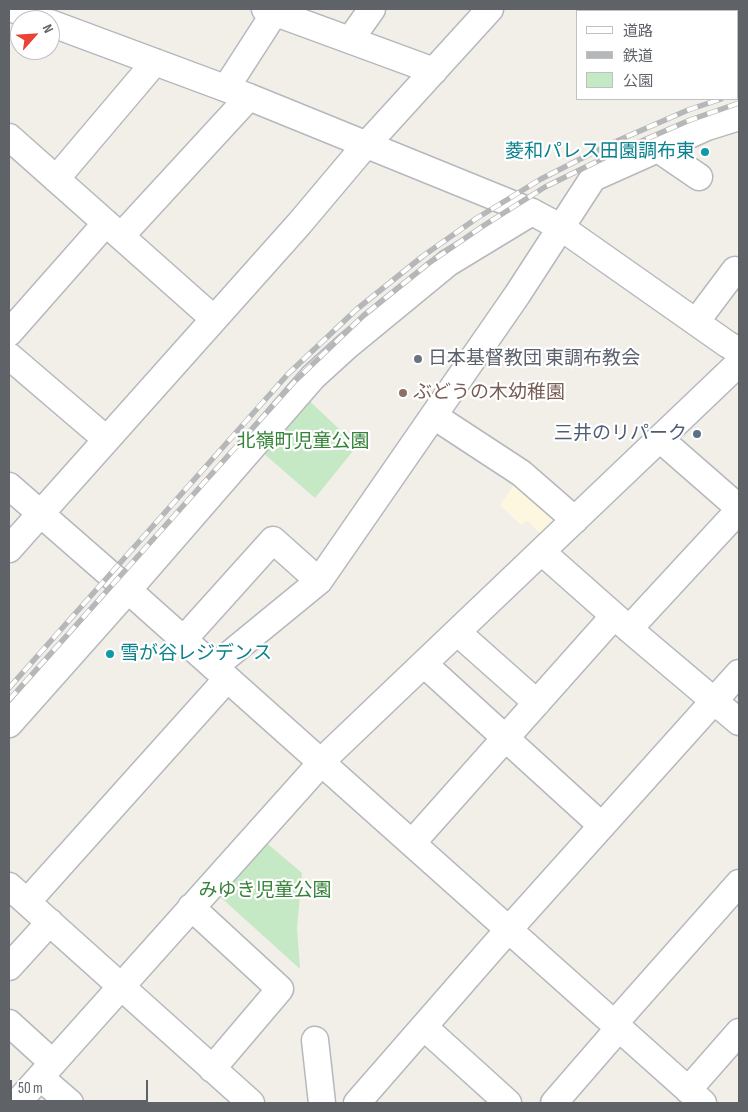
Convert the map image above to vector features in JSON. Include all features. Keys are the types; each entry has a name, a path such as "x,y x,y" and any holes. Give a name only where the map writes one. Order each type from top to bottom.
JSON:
{"street":[{"path":"350,40 372,9"},
{"path":"9,549 490,9"},
{"path":"9,333 114,230 238,93 270,11 434,71"},
{"path":"60,27 238,93 532,212 562,228 739,351"},
{"path":"56,179 155,62"},
{"path":"251,1103 18,894 221,673 319,581 562,228 593,178 707,127 739,117"},
{"path":"9,137 214,319"},
{"path":"658,149 699,177"},
{"path":"9,724 313,377 347,346 448,263 532,212"},
{"path":"696,322 735,270"},
{"path":"9,356 106,439"},
{"path":"17,1103 322,762 739,363"},
{"path":"434,416 521,473 576,520"},
{"path":"412,843 537,703 739,509 660,439"},
{"path":"9,486 696,1096 739,1032"},
{"path":"183,640 273,540 319,581"},
{"path":"542,552 739,722"},
{"path":"457,632 537,703"},
{"path":"424,664 602,826"},
{"path":"357,1103 739,673"},
{"path":"554,1103 739,883"},
{"path":"191,908 280,989 212,1069"},
{"path":"9,967 50,922"},
{"path":"9,1023 47,1070 70,1103"},
{"path":"424,1027 501,1101"},
{"path":"315,1040 322,1103"}],"shaded area":[{"path":"519,477 569,519 547,540 527,521 521,525 500,505"}],"green space":[{"name":"北嶺町児童公園","path":"300,392 357,446 315,498 254,445"},
{"name":"みゆき児童公園","path":"263,840 302,873 297,928 300,969 216,893"}],"railway":[{"path":"9,688 288,374 357,309 423,256 477,218 541,179 610,144 688,110 718,100"},
{"path":"9,700 295,381 363,316 429,263 545,187 614,153 690,120 739,103"}],"place":[{"name":"菱和パレス田園調布東","path":"705,152"},
{"name":"日本基督教団 東調布教会","path":"418,359"},
{"name":"ぶどうの木幼稚園","path":"403,393"},
{"name":"三井のリパーク","path":"697,434"},
{"name":"雪が谷レジデンス","path":"110,654"}]}
